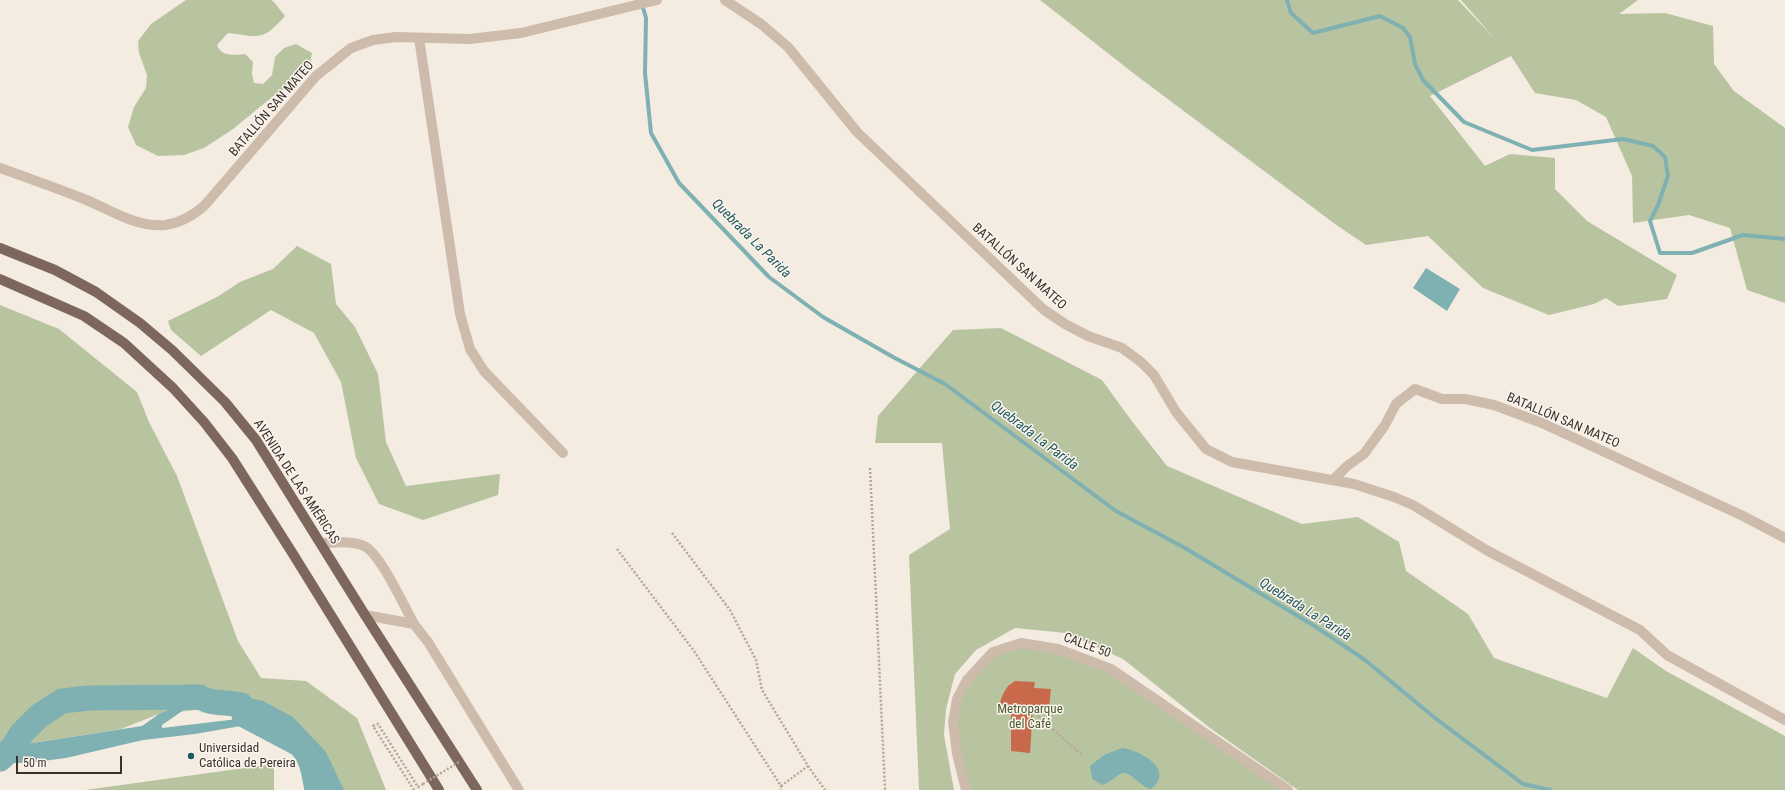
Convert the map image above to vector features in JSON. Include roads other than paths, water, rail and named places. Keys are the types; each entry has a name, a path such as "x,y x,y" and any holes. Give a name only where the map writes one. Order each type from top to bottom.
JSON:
{"main road":[{"name":"AVENIDA DE LAS AMÉRICAS","path":"0,248 54,270 96,292 140,323 172,350 225,402 256,440 365,615 477,790"},
{"path":"0,279 84,316 124,343 173,388 204,422 232,458 294,554 439,790"}],"street":[{"name":"BATALLÓN SAN MATEO","path":"0,168 90,202 136,222 155,225 174,223 191,216 206,205 316,76 339,56 351,48 373,40 396,37 470,39 521,33 657,0"},
{"name":"BATALLÓN SAN MATEO","path":"724,0 761,24 788,48 857,132 1043,309 1076,330 1122,348 1148,368 1159,383 1176,412 1206,449 1232,462 1334,479 1374,489 1413,505 1488,551 1640,630 1667,655 1785,720"},
{"path":"419,38 460,314 470,349 484,370 563,453"},
{"name":"BATALLÓN SAN MATEO","path":"1334,479 1347,466 1364,454 1385,425 1396,404 1415,389 1442,399 1465,399 1494,405 1542,423 1743,516 1785,538"},
{"path":"321,543 350,542 365,546 376,555 414,624 428,642 519,790"},
{"path":"365,615 414,624"},
{"name":"CALLE 50","path":"966,790 957,754 954,728 957,699 967,680 993,652 1021,643 1058,649 1111,669 1288,790"}],"water":[{"path":"1426,268 1460,289 1447,311 1413,288"},
{"path":"231,694 263,701 293,717 326,752 344,790 317,790 312,763 304,749 275,730 258,723 195,734 143,740 66,758 28,763 0,763 0,748 142,726 159,714 200,697","holes":["205,701 222,701 233,703 238,705 246,712 238,719 162,728 162,725 188,707"]},
{"path":"1122,748 1146,757 1158,768 1160,775 1158,782 1151,789 1147,788 1126,773 1120,774 1103,785 1092,779 1090,766 1104,755"}],"waterway":[{"path":"1287,0 1291,13 1313,33 1380,16 1403,28 1410,37 1415,64 1423,80 1464,122 1532,150 1623,139 1653,146 1665,157 1668,176 1658,205 1650,221 1660,253 1692,253 1743,235 1785,239"},
{"name":"Quebrada La Parida","path":"642,4 646,18 645,73 651,133 679,183 769,277 823,317 893,357 945,384 1116,511 1185,548 1316,627 1365,660 1435,718 1523,784 1550,790"},
{"path":"0,759 14,746 21,734 39,716 62,701 89,698 200,697 214,702 241,705 244,715 299,744 310,759 317,790"}],"place":[{"name":"Universidad Católica de Pereira","path":"191,756"}],"park label":[{"name":"Metroparque del Café","path":"1030,718"}]}
